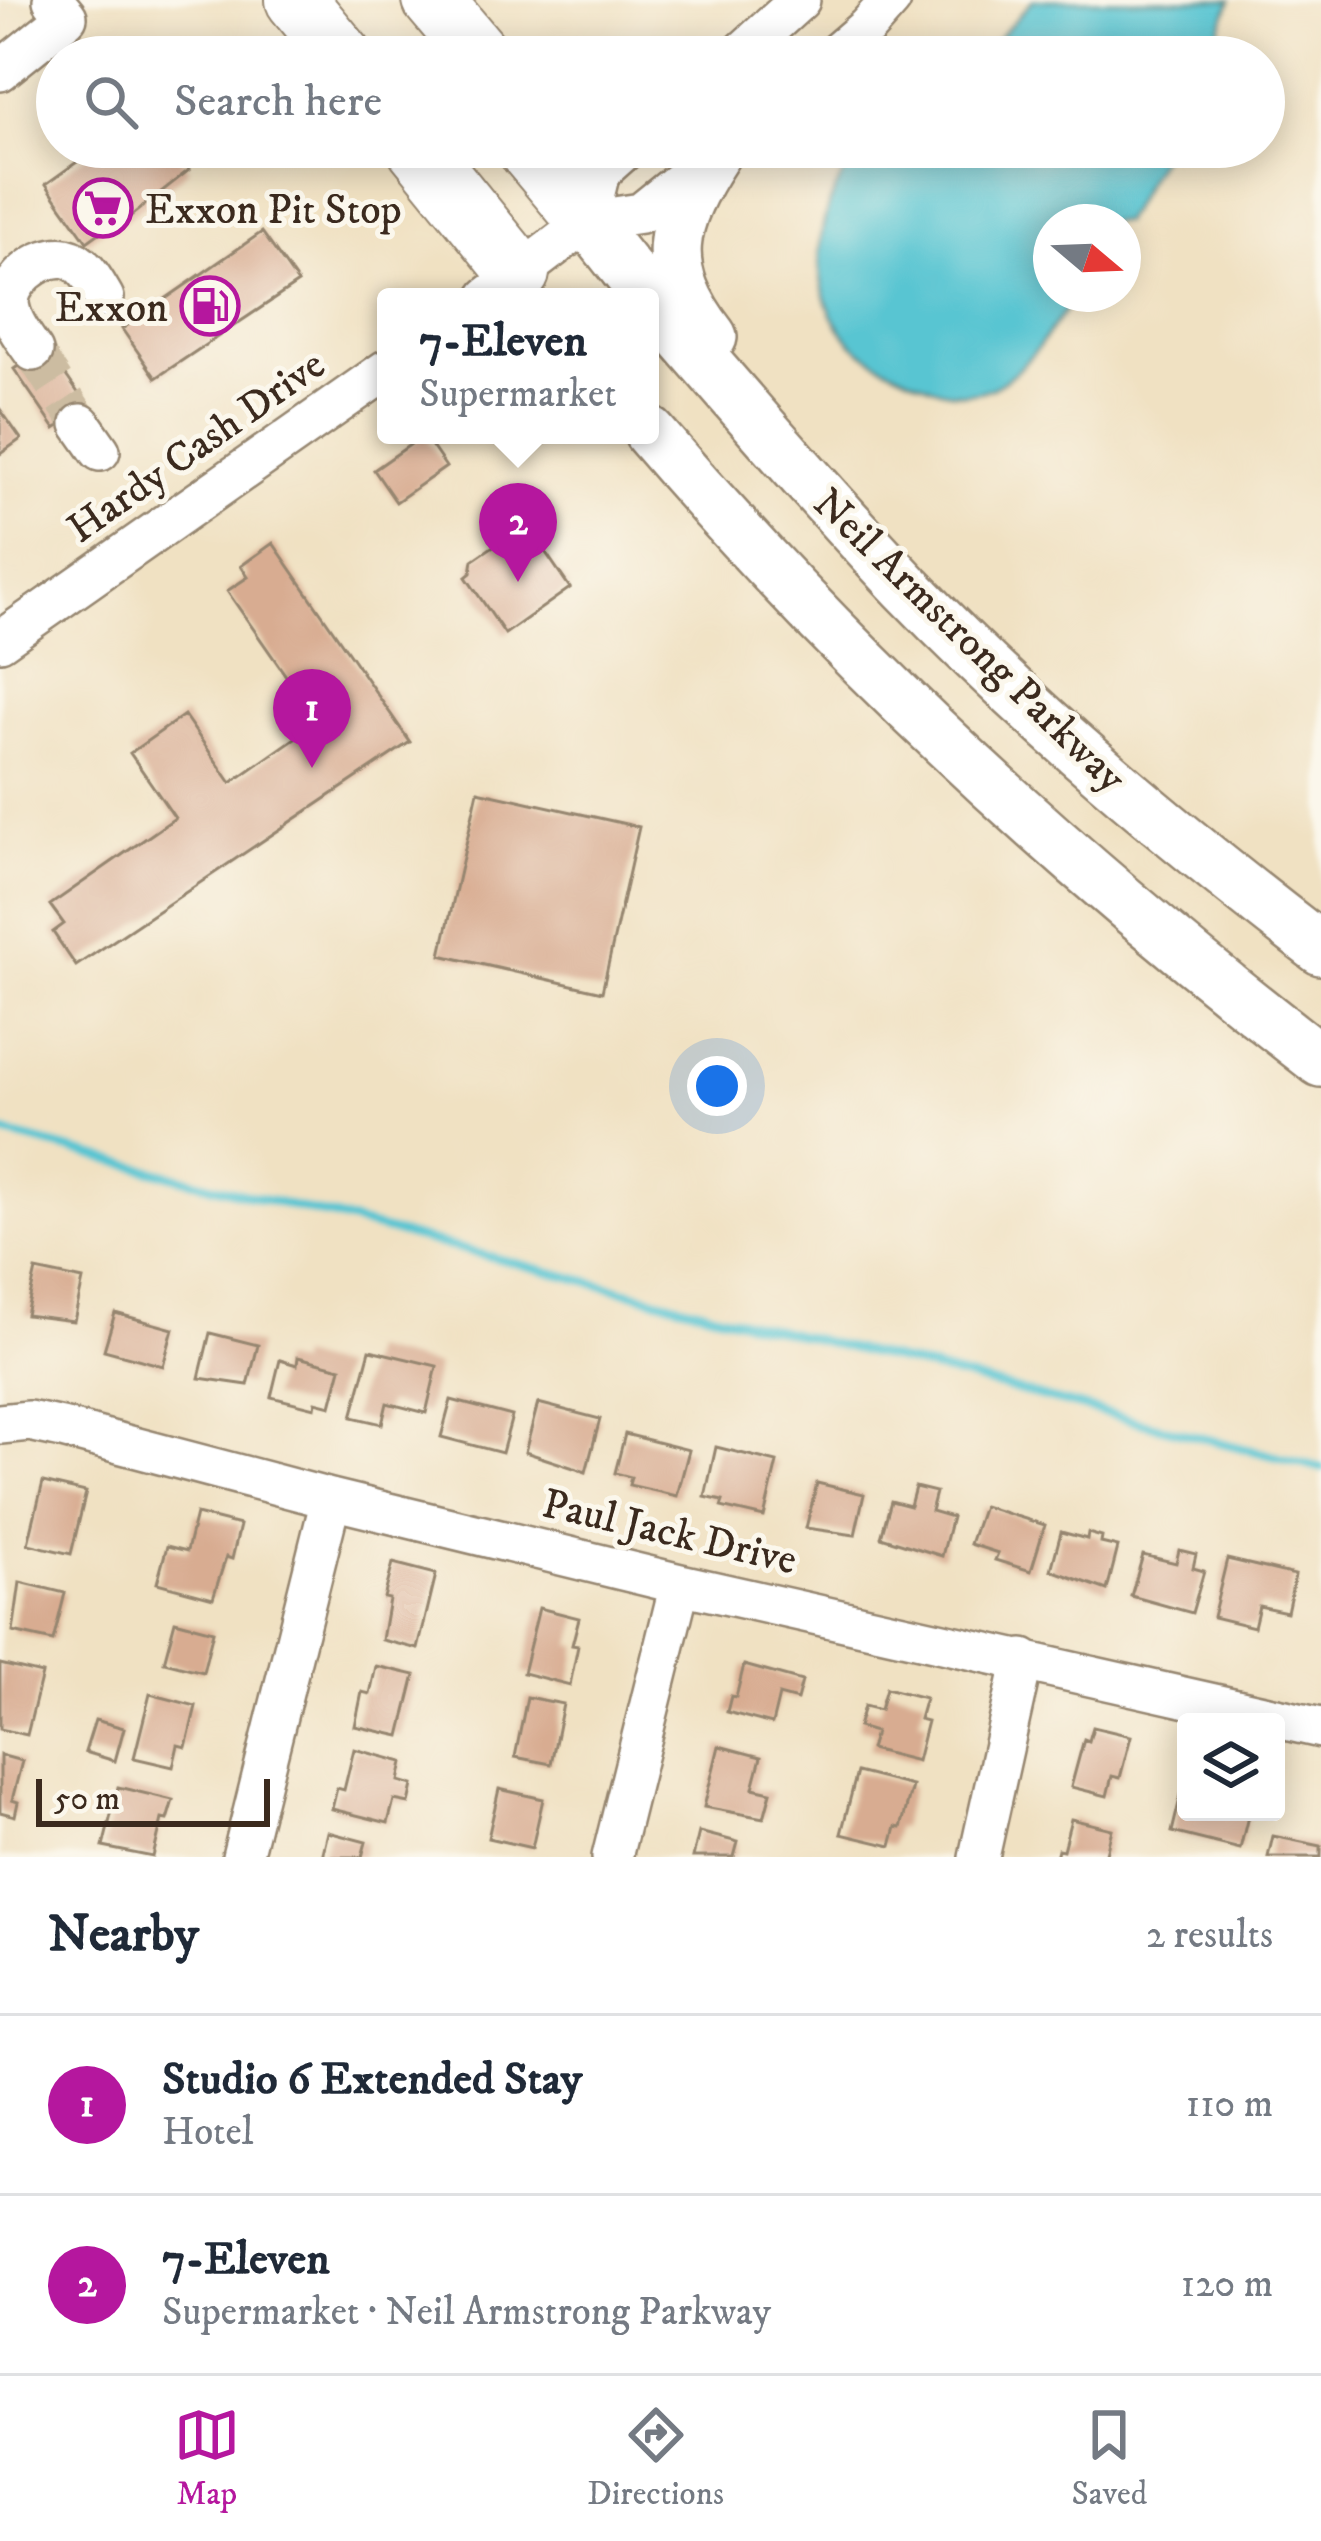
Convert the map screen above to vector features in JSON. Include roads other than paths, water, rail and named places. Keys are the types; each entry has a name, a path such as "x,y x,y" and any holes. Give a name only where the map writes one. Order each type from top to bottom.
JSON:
{"highway":[{"path":"296,0 326,36"},
{"path":"409,0 437,36"},
{"path":"433,0 463,36"},
{"path":"431,168 514,288"},
{"name":"Neil Armstrong Parkway","path":"544,168 588,221"}],"main road":[{"path":"706,168 688,194 675,236 676,273 692,310 714,341 914,561 1061,734"},
{"name":"Neil Armstrong Parkway","path":"588,221 641,288"},
{"name":"Neil Armstrong Parkway","path":"659,309 906,587 1061,734 1308,936"},
{"path":"659,443 759,557 961,760 1108,891 1321,1061"},
{"path":"1227,989 1321,1088"}],"street":[{"path":"43,36 67,17 53,0"},
{"path":"760,36 800,0"},
{"path":"856,36 891,0"},
{"path":"0,71 36,42"},
{"path":"516,288 588,221 604,168"},
{"path":"588,221 641,213 696,168"},
{"path":"32,351 9,307 9,296 23,275 52,258 68,258 90,274 104,298"},
{"name":"Hardy Cash Drive","path":"0,641 377,376"},
{"name":"Paul Jack Drive","path":"0,1424 29,1421 62,1428 680,1584 1321,1728"},
{"path":"242,1857 332,1499"},
{"path":"612,1857 680,1584"},
{"path":"979,1857 1023,1659"}],"water":[{"path":"1033,0 1231,0 1218,36 1000,36"},
{"path":"848,168 1154,168 1133,204 1033,204 1033,312 1064,312 1011,376 980,392 949,392 930,386 892,370 849,340 824,293 820,267 826,215"}],"waterway":[{"path":"0,1132 1321,1468"}],"tunnel":[{"path":"33,351 81,424"}],"place":[{"name":"Exxon Pit Stop","path":"103,208"},
{"name":"Exxon","path":"210,306"},
{"name":"7-Eleven","path":"518,582"},
{"name":"Studio 6 Extended Stay","path":"312,768"}]}
